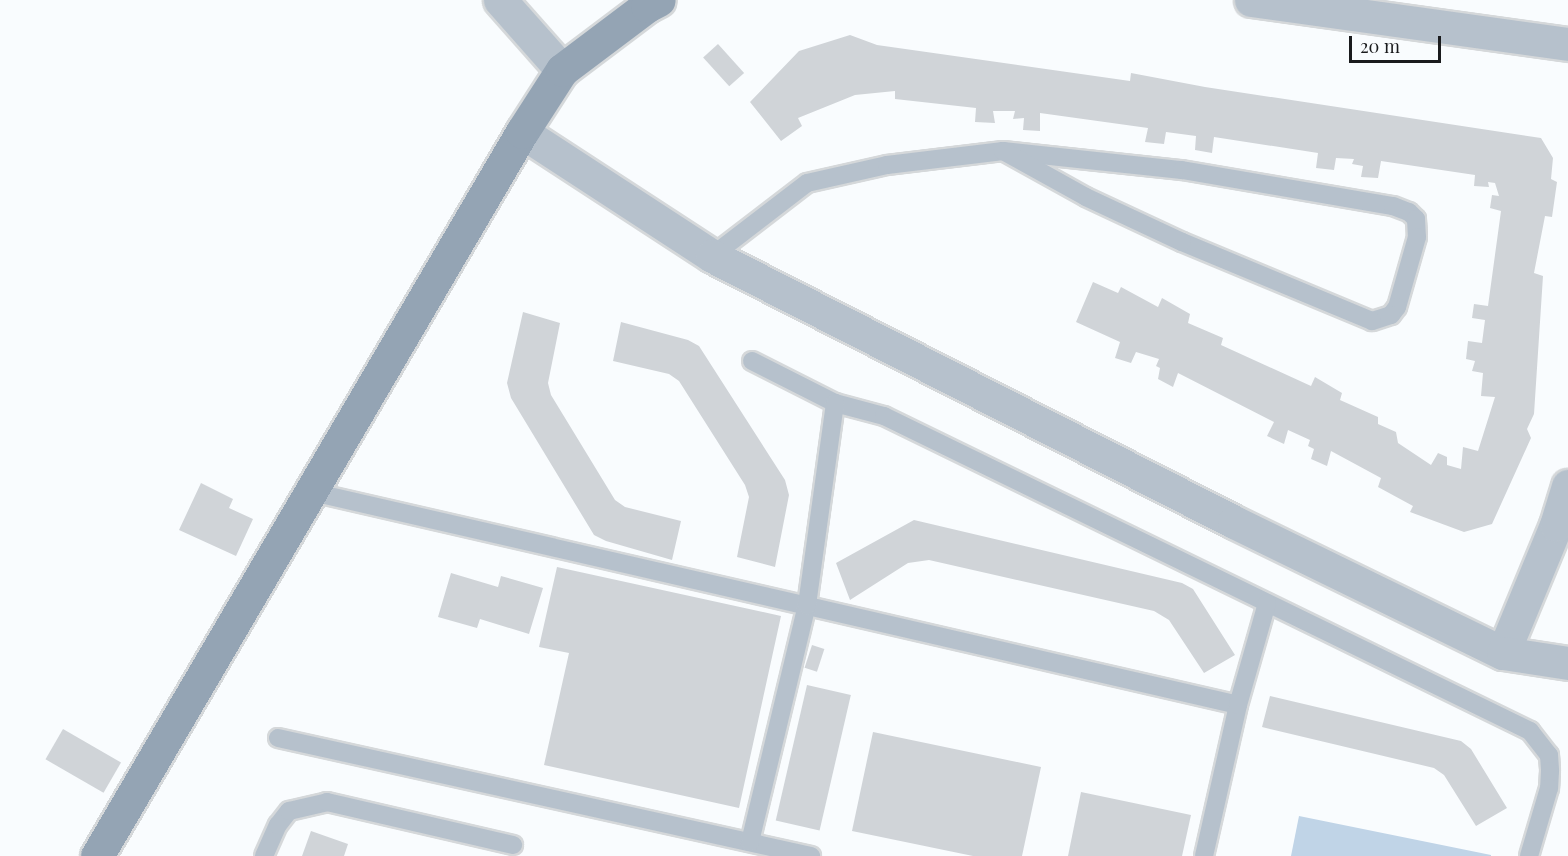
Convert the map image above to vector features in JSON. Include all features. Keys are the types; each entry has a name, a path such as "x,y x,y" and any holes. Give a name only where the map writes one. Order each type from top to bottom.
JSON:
{"main road":[{"path":"98,856 522,132 562,70 647,6 659,0"}],"street":[{"path":"500,0 562,70"},
{"path":"1251,0 1568,44"},
{"path":"522,132 712,256 1234,522 1503,653 1568,663"},
{"path":"1503,653 1556,525 1568,486"}],"lane":[{"path":"712,256 807,183 887,165 1003,151 1182,170 1393,206 1409,212 1416,219 1418,237 1396,307 1391,315 1372,321 1182,242 1086,197 1003,151"},
{"path":"752,361 836,403 884,416 1530,730 1549,755 1550,771 1549,788 1529,856"},
{"path":"750,842 807,605 836,403"},
{"path":"312,492 1238,705"},
{"path":"1204,856 1238,705 1267,603"},
{"path":"278,738 811,856"},
{"path":"264,856 278,825 289,811 327,802 513,845"}],"shaded area":[{"path":"1299,816 1491,855 1491,856 1291,856"}],"building":[{"path":"850,35 877,45 1130,81 1131,73 1205,87 1541,138 1553,158 1551,179 1557,182 1552,217 1545,216 1534,273 1543,276 1534,414 1527,429 1531,438 1492,524 1464,532 1410,512 1413,506 1378,487 1381,478 1331,451 1327,466 1311,459 1314,449 1308,446 1310,440 1288,430 1284,444 1267,436 1274,422 1178,373 1173,387 1158,379 1160,368 1156,366 1159,359 1136,352 1131,363 1115,358 1120,342 1076,322 1093,282 1118,293 1121,287 1158,307 1162,298 1190,314 1188,323 1223,338 1221,345 1311,386 1315,377 1342,393 1340,400 1378,417 1378,424 1396,432 1398,443 1431,465 1438,453 1447,457 1447,465 1461,469 1463,447 1478,451 1495,397 1481,396 1483,373 1472,371 1475,361 1466,359 1468,341 1482,343 1485,320 1472,318 1474,304 1488,306 1501,211 1490,208 1492,195 1499,196 1495,183 1488,182 1489,187 1474,186 1475,175 1381,161 1378,178 1361,177 1363,166 1352,164 1354,159 1336,158 1334,170 1316,168 1318,153 1214,137 1212,153 1195,150 1196,136 1166,132 1164,144 1145,142 1148,128 1040,113 1040,131 1023,130 1024,118 1013,119 1015,111 993,111 995,123 975,122 976,108 895,99 895,91 855,95 798,118 802,126 781,141 750,102 799,51"},
{"path":"718,44 744,73 729,86 703,57"},
{"path":"523,312 560,323 548,383 551,395 615,500 625,507 681,521 672,560 606,541 594,535 511,398 507,383"},
{"path":"621,322 688,340 699,346 785,480 789,495 775,567 737,557 749,497 745,485 679,381 669,374 613,361"},
{"path":"201,483 233,499 229,508 253,519 236,556 179,530"},
{"path":"914,520 1182,583 1193,589 1235,655 1204,673 1169,620 1154,611 929,560 908,563 850,600 836,563"},
{"path":"557,567 781,616 739,808 544,765 569,653 539,647"},
{"path":"451,573 498,587 501,576 543,588 529,634 480,619 477,628 438,617"},
{"path":"812,645 824,649 817,672 805,668"},
{"path":"807,685 851,695 820,831 776,820"},
{"path":"1270,696 1461,741 1471,749 1507,808 1476,826 1444,775 1434,768 1262,727"},
{"path":"63,729 121,762 104,793 46,759"},
{"path":"873,732 1041,767 1022,856 973,856 852,831"},
{"path":"1081,792 1191,815 1182,856 1068,856"},
{"path":"311,831 348,844 344,856 302,856"}]}
